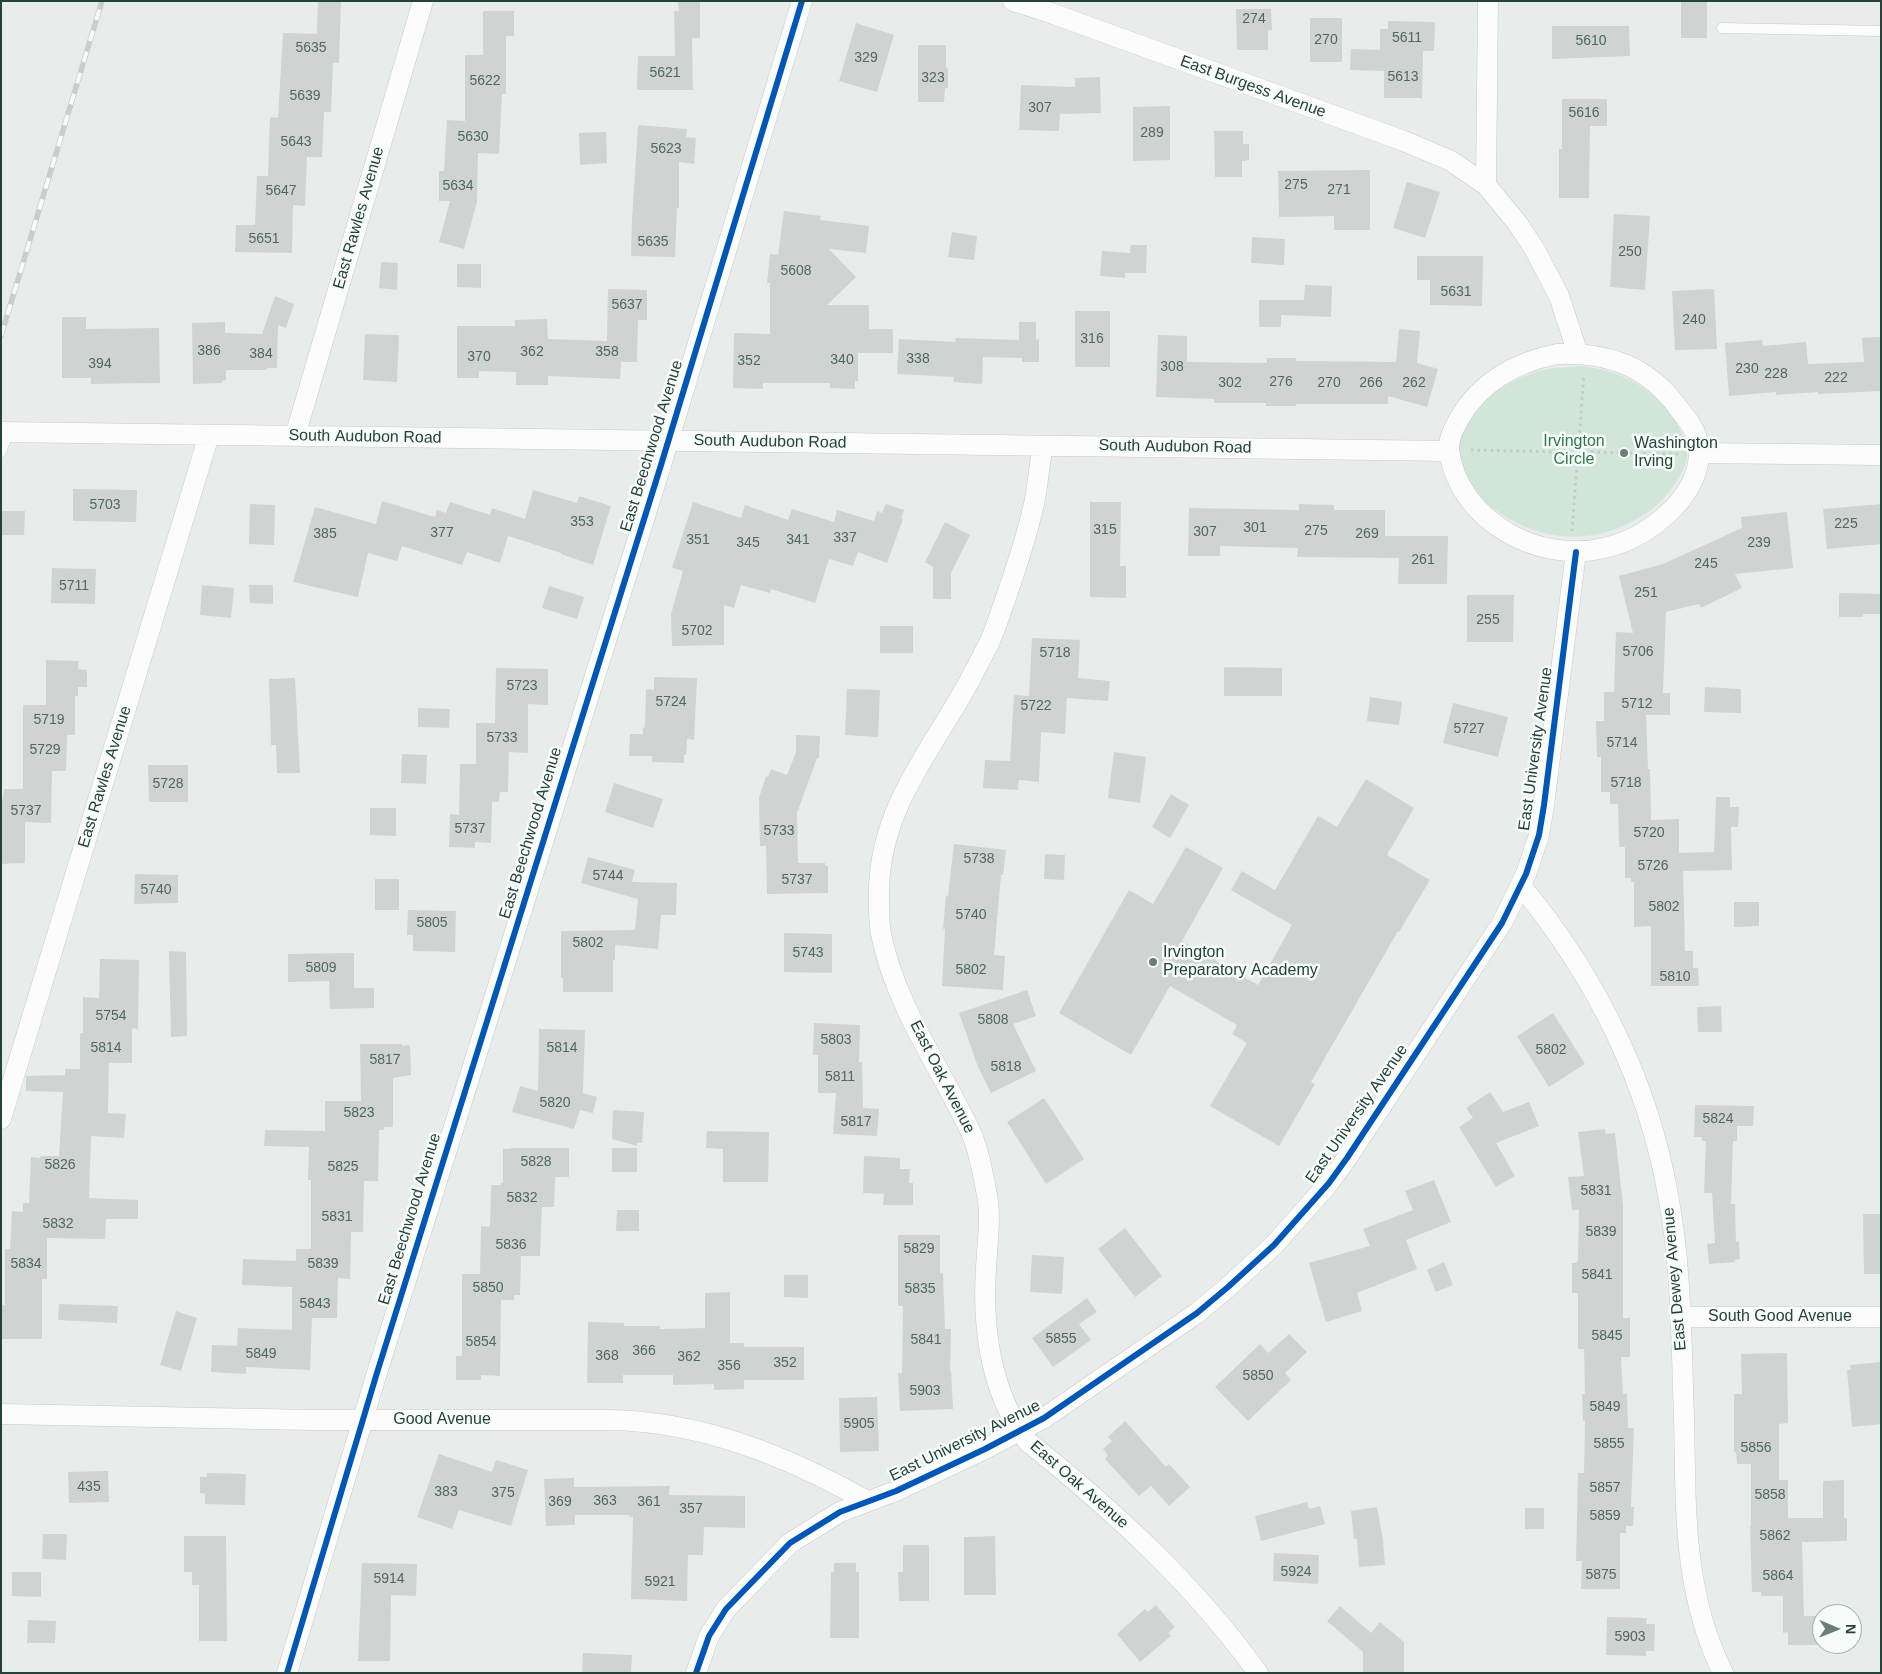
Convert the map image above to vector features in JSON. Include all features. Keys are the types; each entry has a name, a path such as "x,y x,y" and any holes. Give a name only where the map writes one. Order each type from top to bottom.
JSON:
{"street":[{"name":"East Rawles Avenue","path":"295,436 423,1"},
{"name":"East Beechwood Avenue","path":"287,1673 363,1420 668,441 802,1"},
{"name":"East Burgess Avenue","path":"1013,1 1404,141 1451,160 1486,185"},
{"path":"1488,1 1486,185 1521,228 1535,250 1561,302 1581,360"},
{"path":"1557,354 1581,360 1598,356 1626,364 1666,391 1692,426 1696,436 1693,454 1698,468 1687,491 1670,513 1644,532 1626,542 1596,550 1574,544 1555,550 1534,545 1504,531 1488,519 1474,504 1462,486 1457,477 1449,451 1453,429 1464,411 1484,388 1501,375 1537,358 1557,354"},
{"name":"South Audubon Road","path":"4,432 1449,451"},
{"name":"East Rawles Avenue","path":"1,1119 209,435"},
{"name":"East Oak Avenue","path":"1043,446 1033,506 1018,565 990,640 967,686 910,779 895,814 882,853 879,894 881,935 892,975 904,1003 970,1130 982,1168 988,1198 989,1218 985,1309 990,1350 1004,1400 1020,1432 1036,1449 1115,1515 1158,1557 1206,1609 1258,1673"},
{"path":"1693,454 1881,456"},
{"name":"East University Avenue","path":"696,1673 709,1636 726,1608 784,1549 815,1526 849,1508 896,1491 1020,1432 1072,1400 1197,1313 1228,1287 1274,1245 1328,1183 1359,1142 1502,923 1521,886 1535,848 1544,810 1574,544"},
{"name":"East Dewey Avenue","path":"1521,886 1570,951 1602,1004 1628,1059 1653,1126 1668,1196 1677,1256 1688,1553 1700,1613 1724,1673"},
{"name":"South Good Avenue","path":"1680,1317 1881,1317"},
{"name":"Good Avenue","path":"1,1414 363,1420 608,1420 662,1423 705,1432 755,1448 812,1472 867,1501"}],"lane":[{"path":"1722,28 1881,31"},
{"path":"1,452 4,432"}],"path":[{"path":"1579,439 1581,360"},
{"path":"1575,439 1587,442 1591,452 1586,462 1577,465 1568,460 1565,452 1567,444 1575,439"},
{"path":"1470,450 1565,452"},
{"path":"1591,452 1693,454"},
{"path":"1574,544 1577,465"}],"green space":[{"name":"Irvington Circle","path":"1584,366 1623,377 1638,385 1657,400 1674,419 1680,429 1687,452 1687,459 1676,483 1670,491 1652,509 1635,520 1600,534 1563,536 1545,533 1526,527 1508,518 1477,496 1468,482 1462,465 1460,454 1461,437 1467,422 1477,408 1505,385 1538,371"}],"building":[{"path":"318,1 341,1 339,63 333,63 331,112 324,112 322,157 307,157 305,206 293,205 292,253 235,252 236,225 255,225 257,176 268,176 270,117 278,118 283,33 317,34"},
{"path":"678,1 700,1 700,38 692,38 693,90 637,90 638,56 675,56 674,11 679,11"},
{"path":"1681,1 1707,1 1707,38 1681,38"},
{"path":"1236,9 1271,9 1272,30 1268,30 1268,50 1237,50"},
{"path":"483,11 514,11 514,36 506,36 506,94 502,94 499,154 478,153 477,202 464,249 439,242 450,201 439,201 439,171 444,171 447,120 465,121 465,55 483,55"},
{"path":"1310,18 1342,18 1342,62 1310,62"},
{"path":"1388,21 1435,22 1434,51 1423,51 1422,98 1384,98 1384,71 1350,70 1351,49 1380,50 1380,29 1388,29"},
{"path":"856,23 894,35 877,92 839,81"},
{"path":"1552,26 1629,26 1630,56 1552,59"},
{"path":"918,45 946,45 948,88 945,88 944,102 918,102"},
{"path":"1100,77 1101,113 1060,114 1059,131 1019,130 1021,85 1075,87 1075,78"},
{"path":"1562,99 1607,99 1607,126 1590,126 1589,198 1559,198 1559,149 1562,149"},
{"path":"1170,106 1170,160 1133,161 1133,107"},
{"path":"638,125 687,129 686,137 696,138 694,164 679,162 679,208 677,208 675,257 631,256"},
{"path":"1214,131 1243,131 1243,144 1249,144 1249,160 1242,161 1242,177 1215,177"},
{"path":"606,132 607,163 580,165 579,133"},
{"path":"1370,170 1370,230 1334,230 1334,216 1279,217 1278,171"},
{"path":"1407,182 1440,192 1425,238 1393,228"},
{"path":"784,211 821,216 820,220 869,226 866,253 829,249 856,277 827,305 869,305 869,329 893,329 893,353 858,353 858,381 855,381 855,389 830,388 830,383 763,383 763,389 733,388 734,333 770,334 770,283 767,283 770,254 778,255"},
{"path":"1614,214 1650,216 1645,290 1610,287"},
{"path":"952,232 977,236 974,260 948,257"},
{"path":"1252,237 1285,239 1284,265 1251,263"},
{"path":"1131,245 1147,245 1146,273 1125,273 1125,278 1100,276 1102,251 1130,253"},
{"path":"1417,256 1483,256 1482,306 1430,305 1430,280 1417,280"},
{"path":"381,262 398,263 397,290 379,288"},
{"path":"457,264 481,264 481,288 457,287"},
{"path":"1305,285 1332,286 1331,317 1281,315 1281,327 1259,327 1259,300 1304,300"},
{"path":"608,289 647,290 647,320 638,320 637,362 621,362 620,379 548,376 548,385 516,385 516,372 479,371 479,378 457,378 457,326 515,326 515,320 547,319 548,339 607,341"},
{"path":"1714,289 1717,349 1675,350 1672,291"},
{"path":"275,296 294,304 286,328 278,325 277,368 267,368 267,370 226,370 226,380 222,381 222,383 193,384 192,323 225,322 225,333 262,334"},
{"path":"1075,311 1110,311 1110,367 1075,367"},
{"path":"62,317 86,317 86,329 159,328 160,383 91,384 91,378 62,378"},
{"path":"1019,322 1036,322 1036,340 1039,339 1039,362 1022,362 1022,358 983,357 982,384 953,382 954,377 897,374 899,339 955,342 956,338 1019,340"},
{"path":"1399,329 1420,331 1417,363 1438,369 1427,407 1388,396 1388,404 1296,404 1296,406 1266,406 1266,403 1214,403 1214,399 1156,397 1158,335 1187,336 1187,362 1267,363 1267,358 1296,358 1296,361 1396,362"},
{"path":"365,334 399,335 397,382 363,380"},
{"path":"1881,337 1881,391 1776,395 1776,392 1729,396 1725,343 1762,340 1763,346 1806,342 1808,364 1864,362 1862,338"},
{"path":"73,489 137,490 136,522 73,521"},
{"path":"533,490 577,503 579,496 611,506 593,565 508,536 500,563 467,552 462,565 402,546 397,561 368,553 358,597 293,582 315,507 376,524 382,501 435,517 437,510 446,513 450,502 490,515 492,508 525,519"},
{"path":"693,502 741,518 745,505 788,520 792,509 834,522 837,510 874,521 877,511 882,513 886,504 904,510 901,518 903,519 887,563 858,552 853,566 829,559 815,603 771,589 770,593 741,585 734,608 724,605 724,645 672,646 671,614 683,571 672,568"},
{"path":"1090,502 1121,502 1120,566 1126,566 1126,598 1090,597"},
{"path":"250,504 275,505 274,545 249,544"},
{"path":"1299,504 1334,505 1334,510 1385,510 1385,536 1448,536 1447,584 1398,584 1399,558 1297,557 1298,548 1220,546 1220,556 1188,556 1189,508 1299,510"},
{"path":"1881,504 1881,544 1827,549 1823,509"},
{"path":"1,511 25,511 24,535 1,535"},
{"path":"1787,512 1793,568 1735,574 1742,588 1701,608 1699,604 1666,612 1663,693 1670,693 1670,715 1646,715 1651,820 1679,819 1679,853 1714,852 1716,797 1730,797 1730,807 1739,807 1738,827 1731,827 1732,870 1683,871 1685,951 1693,951 1693,968 1698,968 1699,986 1651,986 1651,926 1634,927 1634,882 1631,882 1631,878 1625,878 1625,847 1619,847 1618,804 1610,804 1610,792 1601,792 1601,757 1597,757 1596,721 1604,721 1604,692 1614,692 1616,632 1633,633 1619,576 1663,564 1742,528 1741,517"},
{"path":"945,522 970,535 951,573 951,599 933,599 933,567 925,562"},
{"path":"52,568 96,569 95,604 51,603"},
{"path":"202,585 234,588 231,618 200,615"},
{"path":"249,585 273,585 273,604 250,603"},
{"path":"549,586 584,597 577,619 542,608"},
{"path":"1839,593 1881,594 1881,614 1863,614 1863,617 1839,617"},
{"path":"1467,595 1514,595 1513,642 1467,642"},
{"path":"880,626 913,626 913,653 880,653"},
{"path":"1032,638 1080,640 1078,678 1110,681 1108,701 1067,698 1065,734 1041,732 1039,782 1019,780 1018,790 983,788 985,760 1010,761 1014,695 1029,696"},
{"path":"46,660 79,661 78,669 87,670 87,687 78,687 78,696 75,696 75,735 67,735 66,771 52,771 51,823 25,822 25,863 1,864 1,799 3,799 4,789 23,789 23,705 46,705"},
{"path":"1224,667 1282,668 1282,696 1224,696"},
{"path":"496,668 548,669 548,705 528,704 528,753 509,752 508,792 500,792 499,802 492,802 491,843 475,842 475,848 449,847 450,814 459,815 460,764 476,764 476,723 495,723"},
{"path":"654,677 697,678 694,740 687,739 684,763 652,762 652,756 629,756 630,734 643,734 643,727 645,728 646,689 654,690"},
{"path":"295,678 300,773 277,773 276,745 271,745 269,679"},
{"path":"1705,687 1741,689 1741,713 1704,712"},
{"path":"847,689 880,690 878,737 845,735"},
{"path":"1370,697 1402,702 1399,725 1367,721"},
{"path":"1453,703 1508,717 1498,757 1443,743"},
{"path":"418,708 450,709 449,728 418,727"},
{"path":"796,735 820,736 819,758 817,758 797,813 798,863 825,863 825,866 828,866 828,893 767,894 766,846 760,846 759,798 766,776 768,777 771,769 787,775 796,752"},
{"path":"1114,752 1146,757 1140,803 1108,798"},
{"path":"402,754 427,755 426,784 401,783"},
{"path":"148,765 188,765 188,802 149,802"},
{"name":"Irvington Preparatory Academy","path":"1366,779 1414,808 1387,855 1430,880 1398,931 1311,1082 1315,1084 1279,1146 1210,1106 1247,1043 1232,1034 1237,1025 1170,986 1131,1055 1059,1013 1129,890 1153,904 1186,847 1223,868 1182,941 1258,985 1292,925 1231,890 1242,871 1275,890 1318,816 1337,827"},
{"path":"614,783 663,799 653,828 605,812"},
{"path":"1171,794 1189,805 1170,838 1152,827"},
{"path":"370,808 396,808 396,836 370,835"},
{"path":"954,844 1006,850 1003,875 1001,875 994,955 1005,956 1003,990 942,986 945,929 943,929"},
{"path":"1045,854 1065,855 1064,880 1044,879"},
{"path":"588,857 635,870 632,882 677,883 676,915 661,915 658,949 615,945 613,992 563,992 563,978 561,978 561,931 635,930 638,899 581,883"},
{"path":"135,874 178,875 178,903 134,904"},
{"path":"375,879 399,879 399,910 375,910"},
{"path":"1734,902 1759,902 1759,926 1734,927"},
{"path":"408,910 456,911 455,952 413,951 413,935 407,935"},
{"path":"784,933 832,934 832,973 784,972"},
{"path":"169,951 186,952 187,1036 171,1037"},
{"path":"354,953 354,988 374,988 374,1008 330,1009 329,981 288,982 288,954"},
{"path":"100,959 139,960 138,1029 132,1028 132,1063 109,1063 108,1113 126,1114 124,1138 91,1136 89,1198 138,1200 138,1219 106,1219 105,1239 47,1238 47,1279 42,1279 42,1339 1,1339 1,1305 5,1305 5,1249 10,1249 12,1211 23,1212 23,1203 29,1203 31,1157 59,1156 63,1092 26,1091 26,1076 65,1075 65,1069 80,1069 83,997 99,998"},
{"path":"1027,990 1036,1016 1013,1024 1036,1071 991,1093 978,1067 959,1013"},
{"path":"1721,1006 1722,1032 1698,1032 1697,1007"},
{"path":"1553,1013 1585,1064 1549,1087 1517,1036"},
{"path":"814,1023 860,1025 859,1062 862,1062 863,1108 879,1109 877,1136 833,1134 836,1093 818,1093 818,1055 813,1055"},
{"path":"539,1029 585,1030 583,1093 597,1097 593,1113 580,1110 574,1129 512,1112 520,1086 538,1091"},
{"path":"360,1044 410,1045 411,1075 393,1078 393,1127 384,1127 384,1130 379,1130 378,1181 364,1181 363,1232 351,1232 350,1279 338,1278 337,1318 312,1318 310,1370 246,1367 246,1374 211,1372 212,1345 237,1346 238,1328 292,1330 292,1287 242,1285 243,1259 296,1261 296,1249 311,1249 311,1180 308,1180 309,1147 264,1146 265,1130 325,1131 325,1101 361,1101"},
{"path":"1490,1092 1503,1112 1529,1102 1539,1126 1496,1143 1515,1176 1496,1187 1459,1127 1473,1118 1466,1108"},
{"path":"1044,1098 1084,1159 1046,1184 1007,1122"},
{"path":"1695,1105 1754,1106 1753,1126 1737,1126 1737,1141 1733,1141 1731,1204 1735,1204 1736,1242 1739,1241 1740,1259 1735,1260 1735,1262 1709,1264 1707,1244 1715,1243 1712,1193 1704,1193 1706,1141 1702,1141 1702,1137 1694,1137"},
{"path":"613,1110 644,1112 642,1143 637,1143 637,1146 612,1139"},
{"path":"1605,1129 1606,1134 1615,1133 1623,1205 1623,1318 1630,1318 1630,1357 1621,1357 1623,1394 1627,1394 1628,1428 1634,1428 1631,1507 1634,1507 1633,1526 1626,1526 1626,1533 1620,1533 1620,1589 1581,1589 1582,1561 1576,1561 1578,1473 1584,1473 1585,1421 1583,1421 1582,1394 1585,1394 1584,1349 1578,1349 1578,1293 1572,1293 1572,1263 1577,1263 1578,1258 1579,1210 1572,1210 1568,1177 1584,1176 1578,1132"},
{"path":"707,1131 769,1132 768,1182 723,1182 723,1149 706,1148"},
{"path":"569,1148 569,1177 555,1177 554,1207 542,1207 540,1256 521,1256 520,1295 514,1295 514,1300 501,1300 500,1376 481,1375 481,1380 456,1380 456,1356 462,1356 462,1274 480,1274 481,1226 490,1227 491,1185 501,1185 503,1183 503,1149"},
{"path":"612,1148 637,1148 637,1172 612,1172"},
{"path":"864,1156 900,1158 900,1169 910,1169 909,1183 913,1183 913,1205 883,1205 884,1194 863,1193"},
{"path":"1434,1180 1451,1222 1406,1240 1417,1269 1357,1293 1362,1311 1326,1322 1309,1263 1370,1246 1363,1229 1413,1210 1405,1191"},
{"path":"617,1210 639,1210 639,1231 616,1231"},
{"path":"1863,1214 1881,1214 1881,1274 1864,1274"},
{"path":"1125,1228 1162,1276 1135,1297 1098,1249"},
{"path":"898,1235 940,1235 940,1273 943,1273 945,1329 951,1329 950,1371 953,1409 900,1411 898,1373 902,1373 903,1306 898,1306"},
{"path":"1032,1255 1064,1257 1062,1294 1030,1292"},
{"path":"1444,1262 1453,1285 1436,1292 1427,1270"},
{"path":"784,1275 808,1275 808,1298 784,1297"},
{"path":"730,1292 730,1343 744,1343 744,1347 804,1347 804,1380 744,1380 744,1389 714,1390 714,1384 673,1385 673,1375 623,1375 623,1383 587,1383 588,1322 624,1323 624,1326 660,1326 660,1329 705,1328 705,1293"},
{"path":"1087,1298 1097,1312 1079,1324 1091,1340 1053,1367 1032,1338"},
{"path":"59,1304 118,1306 117,1323 58,1320"},
{"path":"176,1311 197,1318 181,1371 160,1365"},
{"path":"1289,1334 1307,1352 1285,1373 1291,1380 1248,1421 1215,1387 1260,1344 1268,1353"},
{"path":"1787,1353 1788,1423 1779,1424 1779,1480 1788,1480 1788,1518 1823,1518 1823,1481 1844,1480 1844,1518 1847,1518 1847,1541 1802,1542 1804,1616 1812,1616 1812,1645 1788,1645 1788,1632 1783,1633 1783,1596 1761,1596 1761,1592 1752,1592 1751,1464 1737,1464 1736,1452 1734,1452 1734,1394 1742,1394 1741,1354"},
{"path":"1881,1362 1881,1424 1852,1427 1847,1370 1851,1370 1850,1365"},
{"path":"877,1397 879,1451 840,1452 839,1398"},
{"path":"1125,1421 1166,1467 1169,1464 1190,1487 1169,1506 1151,1486 1139,1496 1105,1459 1108,1455 1103,1449 1112,1441 1108,1437"},
{"path":"439,1454 492,1472 496,1460 528,1470 511,1526 459,1510 452,1529 417,1517"},
{"path":"108,1471 109,1502 69,1503 68,1472"},
{"path":"207,1473 246,1474 245,1505 205,1504 205,1494 200,1493 200,1477 207,1477"},
{"path":"574,1478 574,1487 670,1486 669,1495 745,1496 745,1528 704,1527 703,1555 688,1555 687,1601 631,1599 633,1517 629,1517 629,1515 575,1515 575,1525 546,1526 544,1479"},
{"path":"1307,1502 1309,1509 1320,1506 1325,1524 1261,1541 1255,1516"},
{"path":"1377,1507 1385,1565 1359,1567 1357,1539 1354,1539 1351,1511"},
{"path":"1525,1508 1544,1508 1544,1529 1525,1529"},
{"path":"43,1534 67,1534 66,1560 42,1559"},
{"path":"184,1536 226,1536 227,1641 199,1641 199,1585 192,1585 192,1572 184,1572"},
{"path":"995,1536 996,1595 964,1595 964,1537"},
{"path":"903,1545 929,1545 929,1601 899,1601 898,1572 903,1572"},
{"path":"1274,1553 1319,1555 1318,1584 1273,1581"},
{"path":"362,1563 417,1564 416,1596 391,1595 390,1661 358,1661"},
{"path":"834,1563 856,1563 856,1572 859,1572 859,1638 830,1638 831,1572 834,1572"},
{"path":"12,1572 41,1572 41,1597 12,1596"},
{"path":"1156,1605 1175,1627 1168,1633 1171,1636 1140,1662 1117,1634 1145,1609 1148,1612"},
{"path":"1340,1606 1371,1633 1380,1622 1404,1642 1404,1673 1363,1672 1363,1652 1327,1621"},
{"path":"1607,1617 1647,1618 1646,1624 1655,1624 1654,1651 1646,1651 1646,1656 1606,1655"},
{"path":"28,1620 56,1621 55,1643 27,1643"},
{"path":"583,1653 632,1655 631,1673 582,1673"}],"railway":[{"path":"1,336 102,1"}],"cycle path":[{"path":"287,1673 376,1376 661,465 802,1"},
{"path":"696,1673 709,1636 726,1609 790,1543 840,1512 896,1491 985,1449 1044,1418 1197,1313 1274,1245 1329,1183 1502,923 1526,874 1539,835 1544,805 1576,552"}],"place":[{"name":"Washington Irving","path":"1624,453"},
{"name":"Irvington Preparatory Academy","path":"1153,962"}]}
